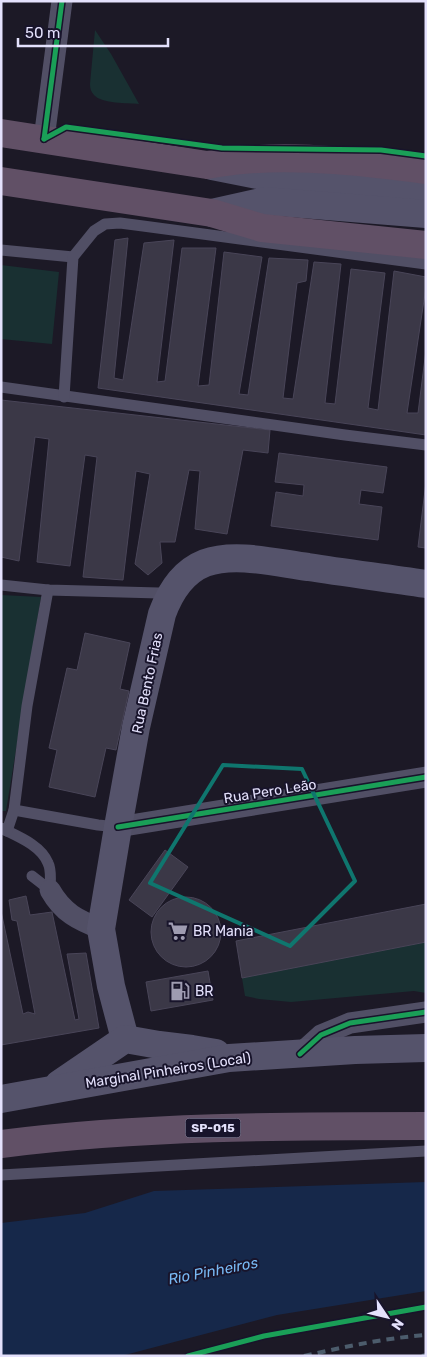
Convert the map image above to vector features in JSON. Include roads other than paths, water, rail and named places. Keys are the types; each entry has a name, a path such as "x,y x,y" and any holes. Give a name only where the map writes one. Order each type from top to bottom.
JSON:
{"highway":[{"path":"1,134 207,165 241,160 307,159 367,162 426,170"},
{"path":"1,181 212,213 262,228 426,245"},
{"name":"SP-015","path":"1,1144 125,1132 210,1128 426,1126"}],"main road":[{"path":"207,165 273,178 426,192"},
{"path":"212,213 265,201 426,214"},
{"name":"Rua Bento Frias","path":"125,1039 111,986 101,929 136,727 167,599 177,584 190,571 205,563 223,558 238,558 426,584"},
{"path":"50,1090 125,1039 212,1052 229,1058"},
{"name":"Marginal Pinheiros (Local)","path":"1,1099 229,1058 355,1050 426,1048"}],"street":[{"path":"44,139 62,1"},
{"name":"Rua Pero Leão","path":"118,827 426,777"},
{"path":"50,890 57,903 66,911 82,921 101,929"},
{"path":"300,1054 321,1035 350,1022 426,1012"}],"lane":[{"path":"64,397 72,257 94,231 105,224 120,224 426,264"},
{"path":"1,250 72,257"},
{"path":"1,387 426,445"},
{"path":"1,585 48,590 159,593"},
{"path":"48,590 27,706 14,810 3,830 40,851 48,863 51,876 50,890"},
{"path":"14,810 118,827"},
{"path":"32,876 50,890"},
{"path":"1,1176 426,1151"}],"water":[{"name":"Rio Pinheiros","path":"426,1182 426,1291 277,1315 121,1356 1,1356 1,1223 85,1213 154,1191"}],"railway":[{"path":"304,1356 349,1346 426,1335"},
{"path":"422,1356 426,1355"}],"place":[{"name":"BR Mania","path":"178,931"},
{"name":"BR","path":"180,991"}]}
